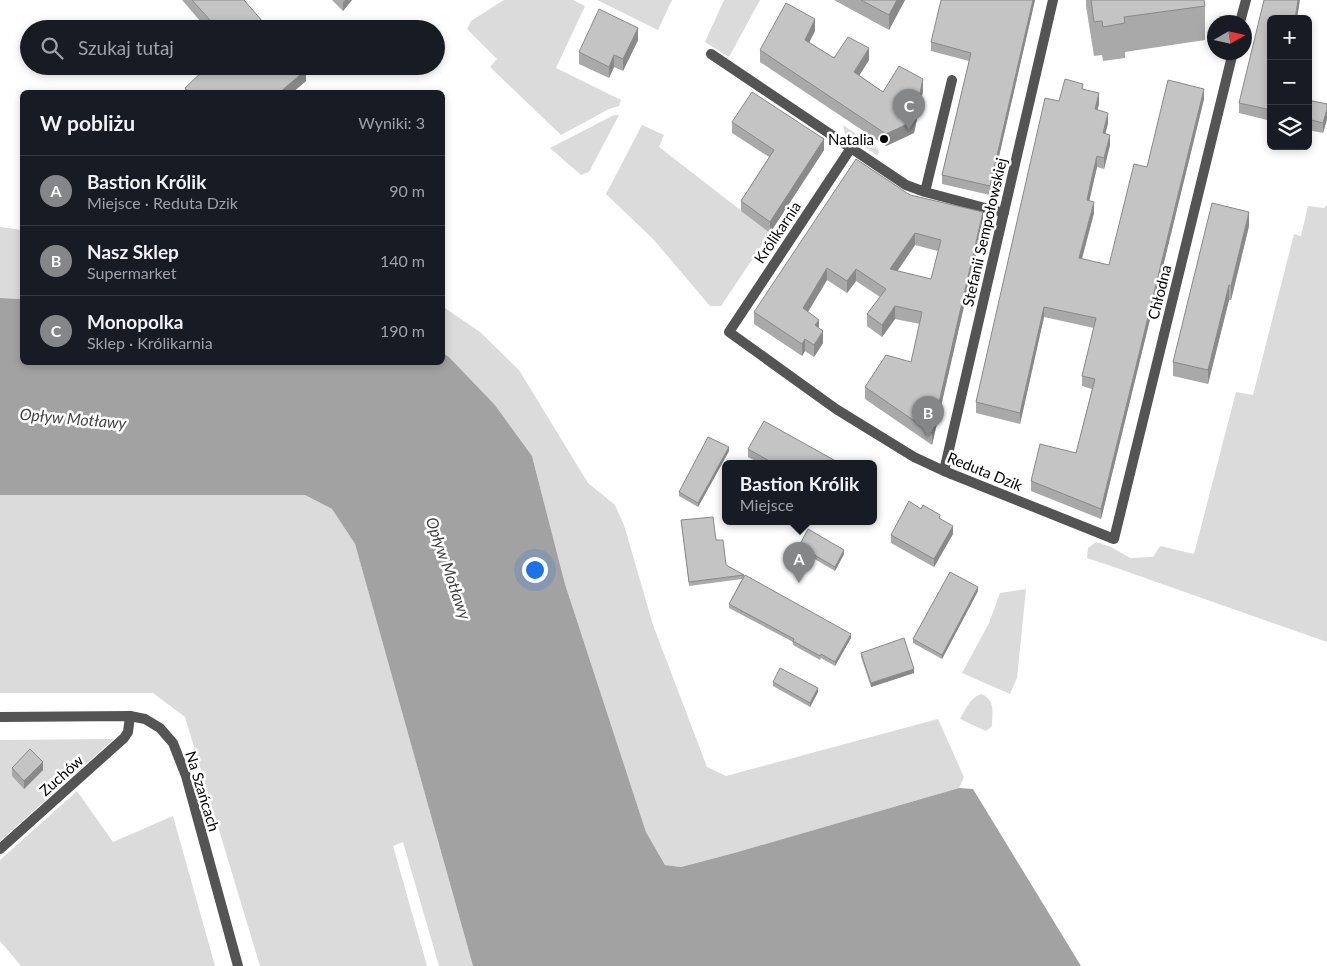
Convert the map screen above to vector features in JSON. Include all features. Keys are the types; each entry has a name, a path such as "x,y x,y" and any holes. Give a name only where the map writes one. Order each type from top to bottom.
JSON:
{"street":[{"name":"Stefanii Sempołowskiej","path":"944,471 1053,0"},
{"path":"1242,15 1246,0"},
{"path":"711,54 906,185 925,192 1004,213"},
{"name":"Chłodna","path":"1114,539 1231,60"},
{"path":"925,192 952,80"},
{"name":"Królikarnia","path":"728,332 851,148"},
{"name":"Reduta Dzik","path":"728,332 836,409 914,456 944,471 1114,539"},
{"name":"Na Szańcach","path":"0,717 130,716 145,719 160,728 173,743 186,776 238,966"},
{"name":"Zuchów","path":"0,849 124,738 128,732 130,716"}],"shaded area":[{"path":"504,0 573,0 585,6 556,68 621,100 619,106 609,109 561,135 490,67 497,59 467,29 471,21"},
{"path":"597,0 672,0 658,30"},
{"path":"724,0 760,0 729,57 705,42"},
{"path":"614,115 619,115 589,172 581,175 550,148"},
{"path":"642,125 664,135 659,147 770,233 721,306 710,306 654,240 606,194"},
{"path":"843,125 878,149 879,153 877,155 845,134"},
{"path":"1327,205 1327,642 1087,558 1088,548 1096,542 1111,547 1130,558 1153,557 1160,546 1194,554 1236,392 1253,395 1294,234 1301,236 1308,206 1324,208"},
{"path":"0,227 20,230 20,299 0,298"},
{"path":"445,308 480,332 519,370 588,483 615,505 624,525 653,625 707,767 726,776 938,719 964,777 959,788 681,867 665,865 646,832 565,584 532,456 495,405 445,354"},
{"path":"0,495 305,495 332,509 355,544 473,966 439,966 403,842 393,846 427,966 260,966 185,717 153,693 0,693"},
{"path":"1026,589 1017,678 1010,694 962,673 989,623 1000,593"},
{"path":"981,694 989,700 992,707 992,726 986,731 960,719 971,701"},
{"path":"114,739 0,841 0,740"},
{"path":"77,791 113,842 173,816 215,966 21,966 0,941 0,860"}],"water":[{"name":"Opływ Motławy","path":"0,298 20,299 20,365 445,365 445,354 495,405 532,456 565,584 646,832 665,865 681,867 959,788 973,789 1081,966 473,966 355,544 332,509 305,495 0,495"}],"building":[{"path":"192,0 244,0 261,20 210,20"},
{"path":"861,0 897,0 889,15"},
{"path":"941,0 1033,0 990,186 942,175 971,53 931,42"},
{"path":"1091,0 1204,0 1205,6 1124,17 1125,23 1103,27 1102,21 1094,22"},
{"path":"1264,0 1298,0 1296,15 1267,15 1267,109 1239,103 1249,60 1252,60 1252,49"},
{"path":"786,3 815,19 805,40 834,58 848,37 869,48 854,72 883,92 899,66 923,79 914,121 886,134 760,50"},
{"path":"599,9 638,28 623,59 614,55 609,67 579,52"},
{"path":"199,75 300,75 282,90 187,90 185,88"},
{"path":"1065,79 1083,84 1082,89 1099,93 1095,109 1108,113 1103,133 1110,135 1104,158 1097,156 1087,200 1094,202 1079,258 1109,265 1134,164 1147,167 1168,80 1204,89 1101,509 1031,481 1040,444 1076,453 1095,379 1082,376 1096,318 1044,307 1020,413 976,402 1045,98 1059,101"},
{"path":"752,92 824,139 770,222 741,201 774,150 732,122"},
{"path":"1312,101 1327,104 1323,123 1312,120"},
{"path":"856,159 910,195 983,212 932,433 865,387 886,355 911,362 922,312 895,306 882,325 867,314 886,289 856,269 847,281 827,268 803,308 819,320 815,325 823,331 814,345 805,339 802,344 754,312","holes":["915,233 941,240 931,279 890,269"]},
{"path":"1212,203 1249,212 1208,370 1173,362"},
{"path":"764,421 834,460 768,460 748,449"},
{"path":"708,437 729,447 698,503 679,492"},
{"path":"909,501 921,509 923,505 940,515 939,518 953,526 934,559 891,535"},
{"path":"713,517 716,540 723,540 726,565 744,575 689,582 681,520"},
{"path":"808,529 844,550 835,567 799,546"},
{"path":"950,572 978,587 942,655 913,639"},
{"path":"745,575 851,634 835,662 821,654 820,656 793,641 794,639 729,604"},
{"path":"904,638 914,669 871,683 861,653"},
{"path":"780,668 818,688 810,703 773,682"},
{"path":"30,749 43,762 24,781 12,768"}],"place":[{"name":"Monopolka","path":"909,130"},
{"name":"Natalia","path":"884,139"},
{"name":"Nasz Sklep","path":"928,437"},
{"name":"Bastion Królik","path":"799,583"}]}
